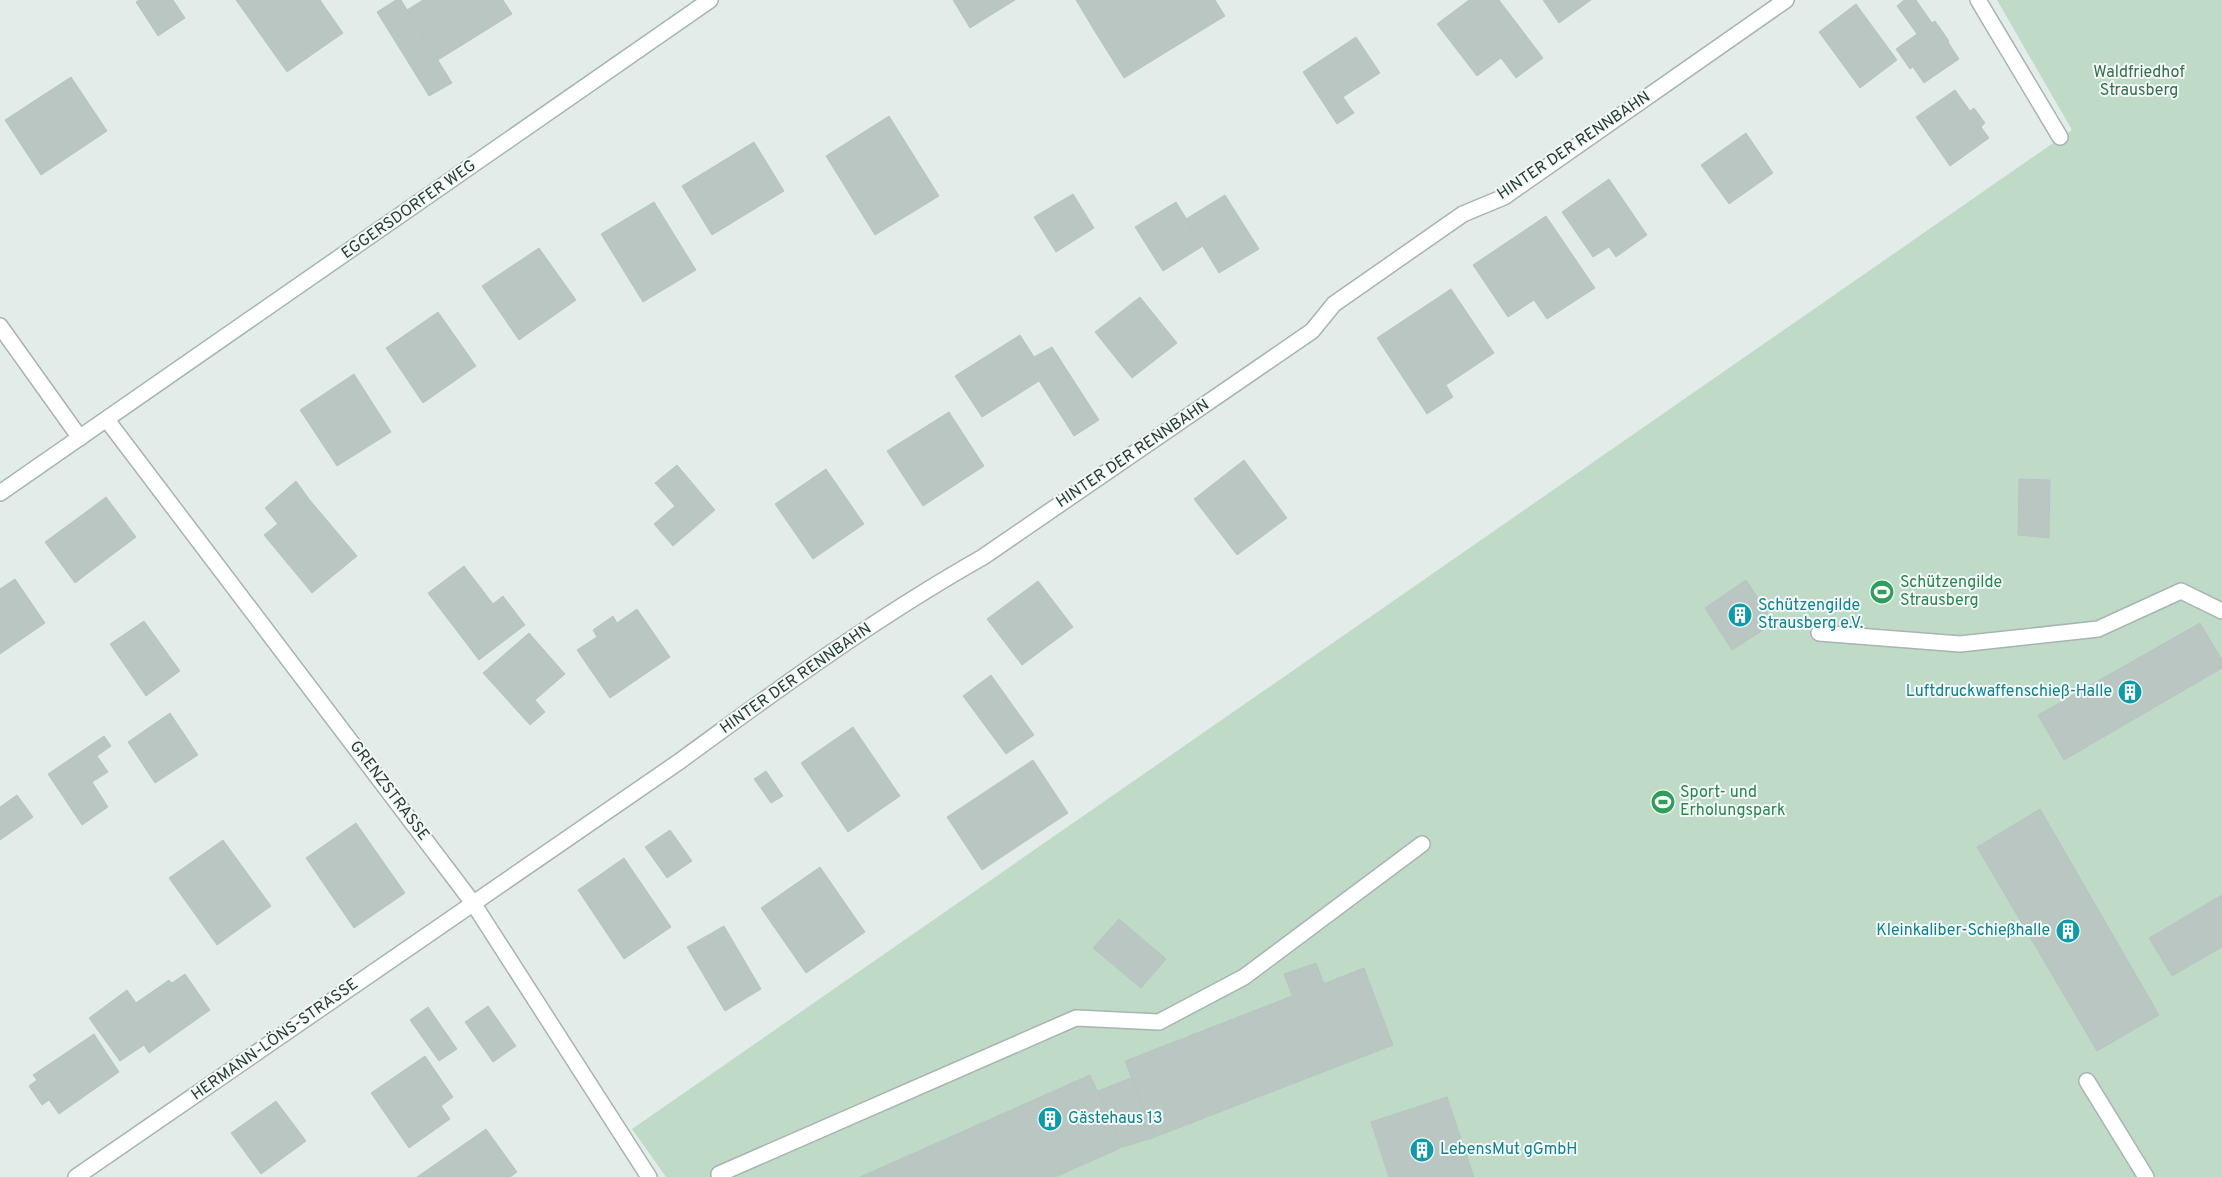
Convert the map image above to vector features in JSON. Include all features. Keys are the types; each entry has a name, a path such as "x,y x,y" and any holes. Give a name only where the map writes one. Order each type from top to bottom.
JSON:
{"street":[{"name":"EGGERSDORFER WEG","path":"0,493 710,0"},
{"name":"HINTER DER RENNBAHN","path":"473,903 680,761 783,686 926,589 983,557 1312,331 1334,304 1464,214 1504,197 1786,0"},
{"path":"1978,0 2060,137"},
{"path":"0,326 80,438"},
{"name":"GRENZSTRASSE","path":"107,420 473,903 649,1177"},
{"path":"1819,633 1960,644 2098,629 2181,591 2222,611"},
{"path":"719,1174 1076,1018 1159,1022 1244,977 1422,844"},
{"name":"HERMANN-LÖNS-STRASSE","path":"76,1177 473,903"},
{"path":"2087,1081 2146,1177"}],"green space":[{"name":"Sport- und Erholungspark","path":"1997,0 2222,0 2222,1177 666,1177 632,1129 2072,130"}],"building":[{"path":"139,0 173,0 185,18 158,36 136,2"},
{"path":"236,0 320,0 343,33 287,72"},
{"path":"396,0 401,0 452,83 429,96 377,12"},
{"path":"423,0 503,0 512,14 438,60 407,10"},
{"path":"953,0 1015,0 970,28"},
{"path":"1076,0 1144,0 1094,30"},
{"path":"1144,0 1215,0 1225,16 1124,78 1094,30"},
{"path":"1469,0 1499,0 1543,58 1516,78 1501,58 1477,76 1437,24"},
{"path":"1543,0 1591,0 1559,23"},
{"path":"1904,0 1916,0 1932,23 1935,21 1949,41 1910,69 1896,49 1917,34 1897,6"},
{"path":"1856,4 1897,60 1860,88 1819,32"},
{"path":"1356,37 1380,73 1343,97 1354,113 1337,124 1303,72"},
{"path":"1948,42 1959,59 1924,83 1913,67"},
{"path":"71,77 107,131 41,175 5,120"},
{"path":"1955,90 1970,111 1974,108 1985,123 1981,127 1989,138 1950,166 1916,117"},
{"path":"889,116 939,196 875,235 826,156"},
{"path":"1746,133 1773,173 1729,204 1701,165"},
{"path":"754,142 784,191 712,235 682,186"},
{"path":"1609,179 1647,235 1616,257 1609,247 1593,257 1562,212"},
{"path":"1073,194 1094,228 1056,252 1034,217"},
{"path":"1225,195 1259,249 1219,273 1186,219"},
{"path":"654,202 696,270 643,302 601,234"},
{"path":"1176,202 1203,246 1163,271 1135,227"},
{"path":"1546,216 1595,288 1547,319 1534,300 1508,317 1473,265"},
{"path":"539,248 576,300 519,340 482,286"},
{"path":"1451,289 1494,353 1446,385 1453,397 1427,414 1377,338"},
{"path":"1140,297 1177,343 1132,378 1095,332"},
{"path":"438,312 476,366 423,403 386,348"},
{"path":"1020,335 1034,357 1052,347 1099,420 1074,436 1039,381 982,417 955,376"},
{"path":"354,374 391,432 337,466 300,410"},
{"path":"949,412 984,466 923,506 887,451"},
{"path":"1244,460 1287,518 1237,555 1194,499"},
{"path":"677,465 715,510 673,546 654,524 675,506 655,483"},
{"path":"826,469 864,524 813,559 775,504"},
{"path":"2019,479 2050,480 2049,538 2018,535"},
{"path":"296,481 309,499 278,524 265,508"},
{"path":"106,497 136,537 116,552 86,512"},
{"path":"309,499 357,556 312,593 264,535"},
{"path":"86,512 116,552 75,583 45,542"},
{"path":"464,566 493,604 503,596 525,625 479,660 428,593"},
{"path":"15,579 45,623 0,654 0,589"},
{"name":"Schützengilde Strausberg e.V.","path":"1746,580 1774,623 1732,650 1705,608"},
{"path":"1038,581 1073,627 1022,665 987,619"},
{"path":"637,609 670,657 610,698 577,650 597,637 593,630 613,616 617,623"},
{"path":"144,621 180,671 146,696 110,644"},
{"name":"Luftdruckwaffenschieß-Halle","path":"2200,623 2222,660 2222,668 2064,760 2038,715"},
{"path":"529,633 565,674 535,700 545,712 530,725 483,673"},
{"path":"991,675 1034,735 1006,754 963,696"},
{"path":"170,713 198,755 155,783 128,742"},
{"path":"853,727 900,796 848,832 801,763"},
{"path":"104,736 111,746 97,756 108,772 92,782 108,807 82,825 48,774"},
{"path":"1033,760 1068,813 982,870 947,817"},
{"path":"766,771 783,796 771,803 754,779"},
{"path":"17,795 33,817 0,840 0,807"},
{"name":"Kleinkaliber-Schießhalle","path":"2040,809 2159,1015 2097,1051 1977,847"},
{"path":"356,823 405,893 354,928 306,858"},
{"path":"670,830 692,861 667,878 645,847"},
{"path":"223,840 271,906 217,945 169,878"},
{"path":"624,858 671,927 624,959 578,890"},
{"path":"820,867 865,932 806,973 761,908"},
{"path":"2222,895 2222,947 2172,976 2149,938"},
{"path":"1119,919 1166,959 1141,988 1093,948"},
{"path":"724,926 761,989 725,1011 687,947"},
{"path":"1316,963 1324,984 1292,995 1284,974"},
{"path":"1364,968 1393,1045 1155,1137 1125,1061"},
{"path":"185,974 210,1010 149,1053 144,1045 120,1061 89,1018 127,990 136,1003 169,980 172,983"},
{"path":"488,1006 516,1046 493,1062 465,1022"},
{"path":"428,1007 457,1049 439,1061 410,1020"},
{"path":"94,1034 119,1072 59,1114 49,1100 42,1105 29,1086 37,1080 33,1075"},
{"path":"425,1056 453,1097 441,1106 450,1119 409,1148 371,1093"},
{"name":"Gästehaus 13","path":"1090,1075 1123,1147 1055,1177 860,1177"},
{"path":"1131,1078 1155,1137 1123,1147 1098,1091"},
{"name":"LebensMut gGmbH","path":"1447,1097 1474,1177 1389,1177 1371,1122"},
{"path":"276,1101 306,1141 261,1174 231,1133"},
{"path":"486,1129 517,1172 510,1177 417,1177"}],"place":[{"name":"Schützengilde Strausberg","path":"1882,592"},
{"name":"Schützengilde Strausberg e.V.","path":"1740,615"},
{"name":"Luftdruckwaffenschieß-Halle","path":"2130,692"},
{"name":"Sport- und Erholungspark","path":"1663,802"},
{"name":"Kleinkaliber-Schießhalle","path":"2068,931"},
{"name":"Gästehaus 13","path":"1050,1119"},
{"name":"LebensMut gGmbH","path":"1422,1150"}],"park label":[{"name":"Waldfriedhof Strausberg","path":"2139,82"}]}
